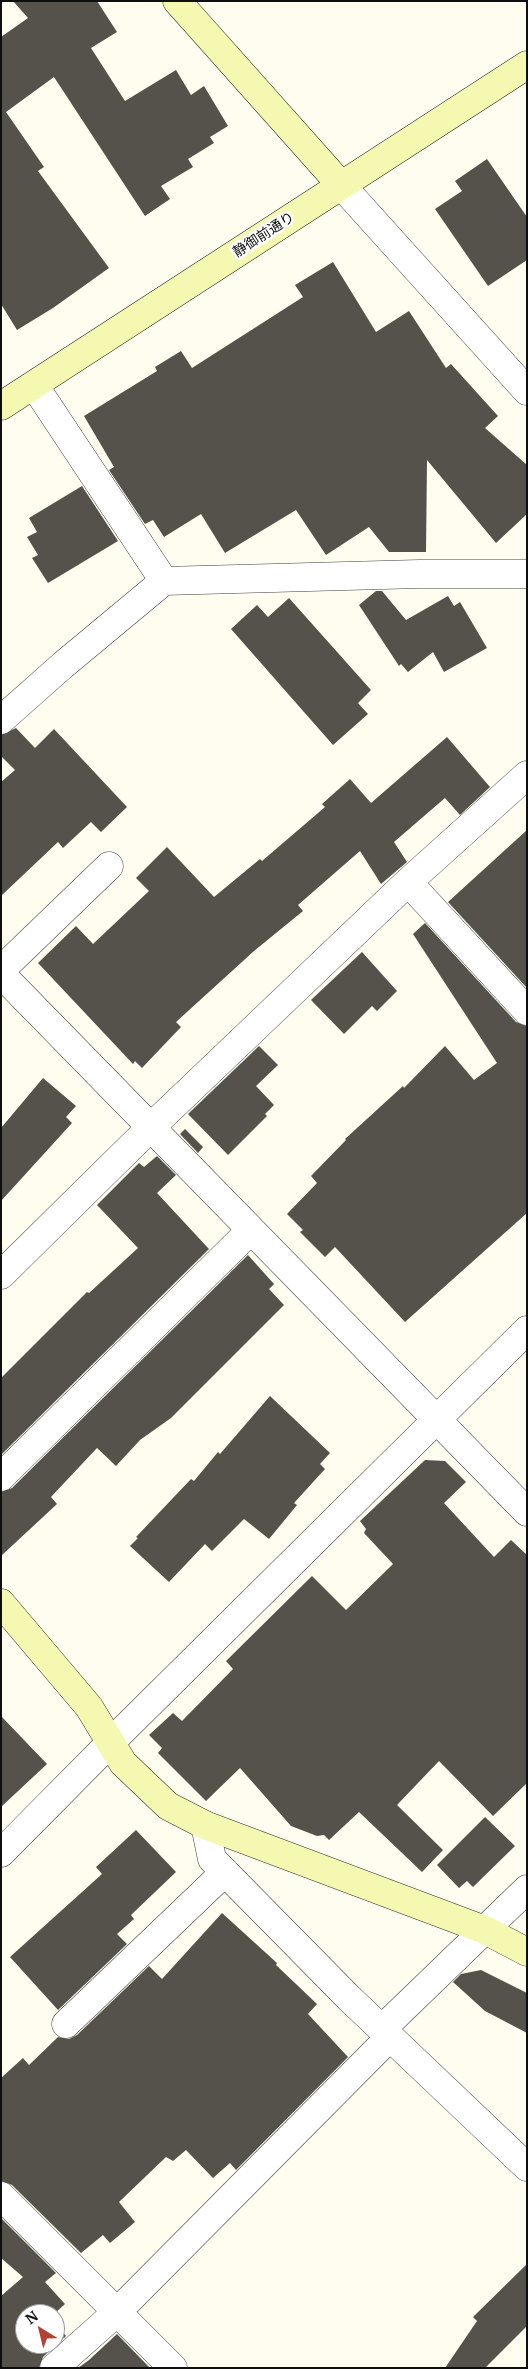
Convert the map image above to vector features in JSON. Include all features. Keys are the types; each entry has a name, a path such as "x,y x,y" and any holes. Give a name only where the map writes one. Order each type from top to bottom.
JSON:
{"street":[{"path":"176,1 340,186 527,391"},
{"name":"静御前通り","path":"1,406 527,65"},
{"path":"34,385 164,581"},
{"path":"1,720 63,665 164,581 419,574 527,574"},
{"path":"1,1275 150,1128 408,882 527,775"},
{"path":"109,866 1,972 150,1128 438,1419 527,1512"},
{"path":"408,882 527,1011"},
{"path":"1,1477 251,1230"},
{"path":"1,1853 527,1330"},
{"path":"1,1602 89,1707 123,1762 168,1806 205,1825 485,1930 527,1952"},
{"path":"205,1825 212,1859 386,2033 527,2167"},
{"path":"66,2024 225,1872"},
{"path":"54,2368 118,2312 485,1930 527,1889"},
{"path":"1,2196 173,2368"}],"building":[{"path":"13,1 97,1 117,32 91,48 125,101 176,70 191,95 204,86 228,126 210,137 214,143 188,159 193,167 161,186 170,199 145,216 54,77 6,112 44,167 38,171 109,268 53,308 17,330 1,304 1,37 28,18"},
{"path":"487,159 527,217 527,260 488,286 435,209 462,191 455,181"},
{"path":"333,262 376,332 409,311 446,368 451,364 498,416 485,428 527,465 527,514 496,543 427,460 426,552 389,552 369,527 326,555 296,510 225,553 201,514 164,537 153,520 145,524 109,470 114,467 84,416 157,371 155,367 181,351 192,368 303,297 295,285"},
{"path":"82,486 118,541 48,583 32,558 38,555 27,537 37,532 29,518"},
{"path":"376,591 382,591 406,620 448,596 454,606 460,602 487,648 444,672 433,652 408,672 401,664 399,666 359,605"},
{"path":"289,598 371,690 358,703 368,714 333,745 231,629 257,605 268,617"},
{"path":"16,728 35,748 54,729 127,807 101,832 91,822 63,848 58,842 1,896 1,782 15,770 1,756 1,735"},
{"path":"447,737 490,787 460,815 445,798 394,842 407,862 381,884 360,851 298,905 303,911 254,951 176,1022 181,1027 142,1068 135,1061 133,1064 38,963 76,926 93,944 149,891 136,878 167,847 214,897 260,859 262,861 325,807 322,804 350,779 371,803"},
{"path":"527,830 527,988 448,902"},
{"path":"425,923 516,1022 527,1026 527,1213 405,1322 335,1247 325,1257 300,1232 303,1230 287,1214 317,1183 311,1176 345,1139 403,1086 404,1088 445,1046 474,1080 497,1063 413,934"},
{"path":"362,952 397,991 377,1011 372,1006 344,1034 311,1000"},
{"path":"259,1046 278,1065 256,1086 274,1105 265,1114 267,1116 228,1155 188,1114"},
{"path":"43,1078 76,1106 66,1117 72,1123 1,1201 1,1128"},
{"path":"185,1129 203,1147 198,1153 180,1134"},
{"path":"157,1156 176,1175 157,1193 209,1249 1,1455 1,1378 87,1292 89,1293 138,1248 97,1205 139,1163 144,1167"},
{"path":"248,1255 274,1284 269,1289 284,1305 171,1418 140,1440 116,1466 97,1448 51,1497 57,1504 1,1556 1,1492 12,1488"},
{"path":"270,1396 330,1453 320,1464 325,1469 294,1503 297,1505 269,1539 244,1519 212,1551 205,1544 169,1582 130,1546 138,1538 136,1537 191,1479 194,1481 218,1452 220,1454"},
{"path":"425,1460 445,1461 466,1482 444,1503 494,1557 511,1540 527,1555 527,1783 493,1816 439,1761 397,1805 443,1850 422,1872 359,1812 329,1840 324,1835 317,1836 291,1826 240,1768 206,1801 158,1753 162,1748 149,1735 173,1713 182,1721 233,1669 226,1661 312,1576 346,1610 393,1564 364,1533 366,1529 360,1521"},
{"path":"1,1716 47,1764 1,1807"},
{"path":"485,1817 515,1846 473,1887 467,1881 459,1888 437,1865"},
{"path":"136,1830 176,1872 131,1915 134,1919 117,1934 127,1944 58,2010 10,1957 102,1874 96,1867"},
{"path":"222,1913 277,1963 276,1965 317,2004 308,2014 348,2057 236,2170 230,2163 213,2178 186,2150 173,2161 166,2157 119,2202 135,2222 110,2243 103,2235 81,2253 12,2185 1,2181 1,2078 23,2058 29,2065 58,2037 69,2039 77,2035 149,1966 162,1979"},
{"path":"481,1970 527,1993 527,2033 485,2011 453,1982 461,1974"},
{"path":"1,2218 56,2273 45,2282 65,2304 15,2304 15,2354 46,2354 43,2357 39,2368 1,2368 1,2296 23,2277 1,2258"},
{"path":"527,2264 527,2326 485,2368 445,2368 477,2321 473,2317"},
{"path":"117,2334 150,2368 78,2368 89,2360"}]}
